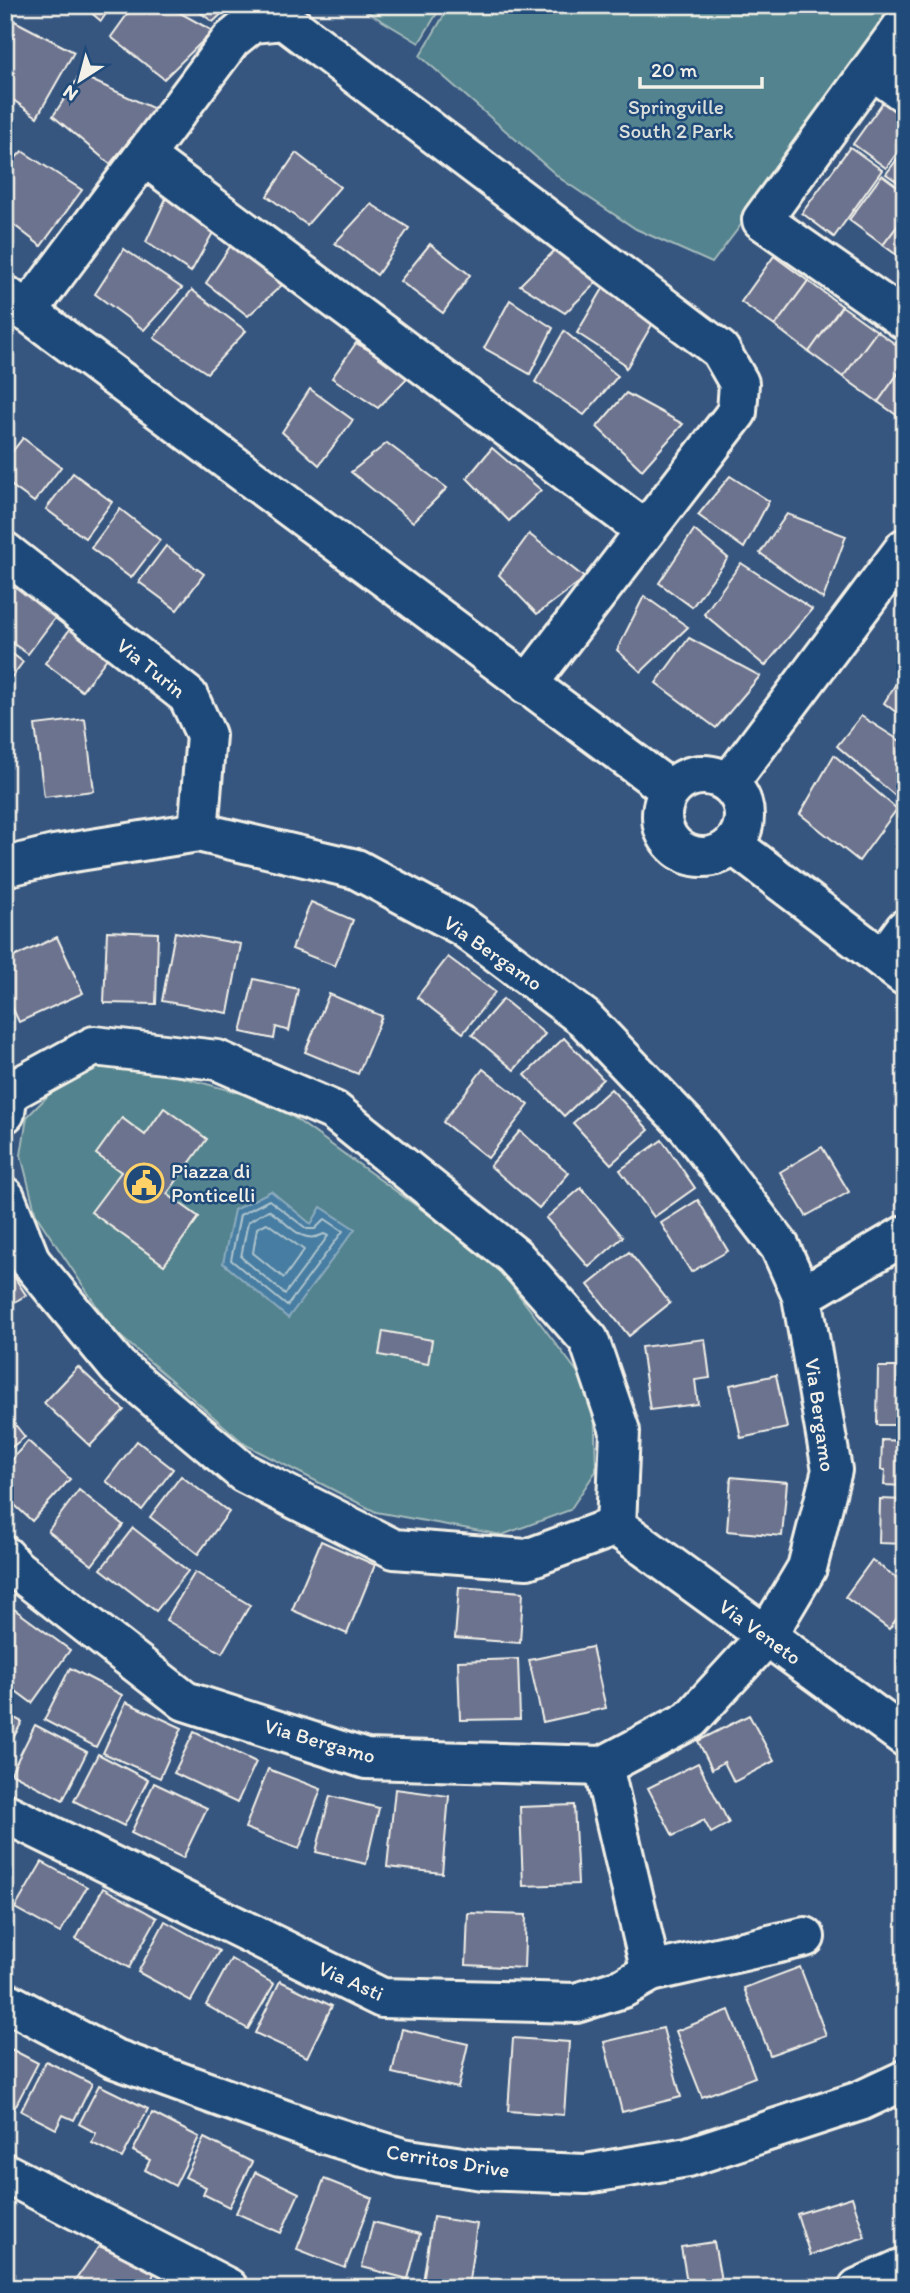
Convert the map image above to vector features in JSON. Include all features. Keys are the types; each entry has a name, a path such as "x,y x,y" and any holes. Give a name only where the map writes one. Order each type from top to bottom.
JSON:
{"street":[{"path":"527,685 737,412 739,383 720,350 284,20 252,23 231,40 144,156 16,304 527,685 669,789"},
{"path":"905,23 762,220 905,320"},
{"path":"873,70 905,93"},
{"path":"144,156 645,530"},
{"path":"729,783 905,548"},
{"name":"Via Turin","path":"5,552 188,696 206,735 198,832"},
{"path":"707,774 729,783 743,802 744,825 733,845 712,857 688,855 669,841 661,819 669,789 683,778 707,774"},
{"name":"Via Bergamo","path":"5,867 54,855 198,832 356,869 462,926 584,1018 688,1127 780,1248 802,1296 832,1470 807,1568 766,1637 690,1720 603,1766 366,1759 185,1701 15,1568 5,1556"},
{"path":"733,845 894,967 905,929"},
{"path":"5,1197 31,1262 118,1367 244,1472 394,1549 527,1559 616,1526 620,1432 589,1340 514,1256 334,1111 217,1060 94,1046 6,1099"},
{"path":"802,1296 905,1235"},
{"name":"Via Veneto","path":"616,1526 905,1737"},
{"path":"603,1766 651,1972"},
{"name":"Via Asti","path":"5,1813 382,1998 576,2003 623,1988 651,1972 805,1937"},
{"name":"Cerritos Drive","path":"5,2001 113,2058 318,2132 402,2158 482,2170 586,2174 688,2157 860,2101 905,2080"},
{"path":"5,2174 227,2288"},
{"path":"858,2288 905,2267"}],"green space":[{"path":"356,5 442,5 419,43"},
{"name":"Springville South 2 Park","path":"450,5 902,5 855,75 712,263 636,229 561,179 420,56"},
{"path":"130,1063 272,1102 493,1261 594,1394 596,1471 570,1510 502,1535 376,1512 246,1445 112,1329 36,1215 21,1155 27,1117 71,1072"}],"water":[{"path":"271,1191 311,1224 321,1207 355,1229 288,1318 223,1263 234,1210"}],"building":[{"path":"82,5 112,5 101,21"},
{"path":"134,5 166,5 213,31 164,79 111,37"},
{"path":"190,5 231,5 213,22"},
{"path":"5,16 74,52 37,117 5,94"},
{"path":"80,75 155,109 110,164 53,116"},
{"path":"888,95 905,107 905,142 886,168 853,144"},
{"path":"850,147 882,170 834,237 802,213"},
{"path":"905,149 905,187 886,174"},
{"path":"22,151 82,190 41,246 5,218 5,170"},
{"path":"296,153 340,187 307,225 267,196"},
{"path":"882,175 905,192 905,216 883,245 849,220"},
{"path":"168,194 215,229 191,272 146,242"},
{"path":"371,204 409,228 377,275 335,243"},
{"path":"905,216 905,261 883,245"},
{"path":"235,239 282,285 248,316 206,283"},
{"path":"430,244 470,275 443,313 400,281"},
{"path":"558,247 599,280 565,313 520,285"},
{"path":"124,249 182,288 144,330 95,294"},
{"path":"774,256 808,281 775,326 741,302"},
{"path":"808,281 842,306 809,352 775,326"},
{"path":"604,287 653,323 626,369 623,363 577,333"},
{"path":"192,290 246,331 207,373 154,338"},
{"path":"510,300 553,328 530,374 484,348"},
{"path":"842,306 877,331 843,377 809,352"},
{"path":"564,331 618,376 584,415 535,382"},
{"path":"877,331 905,351 905,364 878,402 843,377"},
{"path":"356,343 412,373 378,408 332,378"},
{"path":"905,364 905,421 878,402"},
{"path":"310,389 353,420 319,465 282,432"},
{"path":"626,393 683,424 642,470 597,427"},
{"path":"23,438 61,467 34,502 5,481 5,461"},
{"path":"387,443 447,488 413,522 351,472"},
{"path":"492,448 541,490 509,521 467,478"},
{"path":"73,473 112,502 85,538 46,509"},
{"path":"730,476 769,501 744,548 698,515"},
{"path":"120,509 160,540 131,578 91,548"},
{"path":"787,514 846,536 823,599 760,553"},
{"path":"694,530 728,558 692,607 659,583"},
{"path":"529,534 585,578 537,614 499,575"},
{"path":"166,546 204,574 177,610 139,582"},
{"path":"741,563 812,609 765,666 704,614"},
{"path":"9,578 58,614 28,654 5,638 5,582"},
{"path":"644,596 688,627 641,672 617,650"},
{"path":"73,625 111,653 82,691 45,663"},
{"path":"689,638 760,676 716,728 656,683"},
{"path":"5,648 23,662 5,686"},
{"path":"905,669 905,719 884,703"},
{"path":"861,716 905,744 905,793 900,800 837,746"},
{"path":"85,719 94,791 44,797 35,725"},
{"path":"834,755 897,809 859,861 800,814"},
{"path":"311,902 353,920 335,966 292,949"},
{"path":"107,931 158,933 156,1004 104,1003"},
{"path":"175,932 241,944 228,1013 162,1001"},
{"path":"57,937 83,993 19,1022 5,992 5,961"},
{"path":"448,957 495,992 463,1033 417,997"},
{"path":"254,979 298,989 289,1031 276,1027 274,1039 241,1032"},
{"path":"329,994 382,1016 358,1074 305,1052"},
{"path":"503,999 545,1034 514,1070 472,1035"},
{"path":"564,1038 603,1079 564,1116 525,1075"},
{"path":"483,1069 529,1105 488,1158 443,1122"},
{"path":"611,1089 649,1130 611,1164 573,1123"},
{"name":"Piazza di Ponticelli","path":"164,1108 207,1139 167,1194 199,1217 164,1265 91,1212 121,1172 96,1154 122,1118 145,1135"},
{"path":"520,1131 569,1173 539,1208 490,1166"},
{"path":"662,1140 695,1188 654,1217 620,1170"},
{"path":"822,1147 849,1192 806,1216 780,1172"},
{"path":"581,1188 623,1237 589,1267 546,1218"},
{"path":"698,1200 728,1251 691,1272 661,1223"},
{"path":"629,1252 670,1303 629,1336 588,1285"},
{"path":"5,1263 26,1295 5,1308"},
{"path":"383,1331 432,1340 428,1364 379,1355"},
{"path":"705,1339 710,1378 695,1380 698,1404 650,1410 641,1347"},
{"path":"78,1367 124,1410 90,1446 44,1403"},
{"path":"878,1367 905,1367 905,1425 877,1425"},
{"path":"776,1375 787,1428 741,1438 730,1385"},
{"path":"5,1412 25,1437 5,1452"},
{"path":"882,1440 905,1441 905,1486 884,1485 885,1470 881,1470"},
{"path":"28,1441 70,1479 32,1521 5,1496 5,1467"},
{"path":"137,1441 173,1469 142,1510 106,1481"},
{"path":"181,1476 229,1512 198,1554 150,1517"},
{"path":"731,1477 787,1482 782,1536 727,1531"},
{"path":"79,1490 123,1525 92,1565 48,1531"},
{"path":"880,1499 905,1500 905,1544 879,1543"},
{"path":"133,1528 188,1571 156,1611 101,1569"},
{"path":"321,1541 375,1565 347,1634 292,1610"},
{"path":"872,1560 905,1584 905,1607 889,1629 845,1597"},
{"path":"195,1572 250,1605 222,1653 166,1620"},
{"path":"459,1587 523,1592 520,1643 455,1638"},
{"path":"14,1609 70,1650 32,1703 5,1683 5,1620"},
{"path":"592,1647 606,1708 543,1722 529,1660"},
{"path":"518,1659 520,1719 460,1720 458,1661"},
{"path":"70,1668 122,1695 96,1747 44,1720"},
{"path":"126,1702 182,1728 160,1778 103,1753"},
{"path":"5,1713 22,1722 5,1753"},
{"path":"749,1715 774,1761 734,1782 724,1762 712,1769 698,1741"},
{"path":"35,1725 87,1752 63,1800 11,1773"},
{"path":"194,1732 256,1762 237,1803 174,1773"},
{"path":"98,1754 148,1780 124,1826 74,1801"},
{"path":"698,1763 729,1823 711,1833 704,1820 673,1836 648,1788"},
{"path":"268,1769 321,1789 299,1849 245,1828"},
{"path":"154,1783 207,1808 183,1858 131,1833"},
{"path":"395,1789 449,1796 442,1873 387,1867"},
{"path":"330,1796 379,1808 366,1864 316,1852"},
{"path":"574,1805 578,1884 523,1886 520,1807"},
{"path":"42,1862 87,1887 60,1933 15,1908"},
{"path":"103,1888 157,1918 129,1968 76,1939"},
{"path":"468,1913 526,1915 524,1968 466,1965"},
{"path":"165,1921 219,1951 191,2001 138,1972"},
{"path":"231,1959 274,1984 248,2029 206,2005"},
{"path":"800,1967 826,2035 770,2055 744,1988"},
{"path":"280,1981 332,2006 307,2057 255,2033"},
{"path":"729,2010 755,2077 702,2097 676,2031"},
{"path":"663,2028 681,2097 622,2112 604,2042"},
{"path":"402,2029 468,2044 458,2088 392,2073"},
{"path":"513,2038 569,2042 564,2115 508,2111"},
{"path":"5,2046 38,2063 14,2109 5,2105"},
{"path":"46,2061 92,2084 74,2120 63,2115 56,2129 21,2111"},
{"path":"99,2085 148,2109 122,2158 92,2143 96,2133 79,2124"},
{"path":"152,2113 199,2137 175,2186 145,2170 150,2160 133,2151"},
{"path":"204,2138 252,2162 229,2207 203,2194 206,2187 185,2177"},
{"path":"255,2172 299,2193 281,2233 236,2213"},
{"path":"324,2179 372,2198 345,2268 297,2249"},
{"path":"852,2197 865,2237 810,2255 797,2214"},
{"path":"433,2217 477,2224 468,2288 423,2282"},
{"path":"373,2222 420,2234 408,2279 362,2267"},
{"path":"714,2242 722,2286 688,2288 681,2247"},
{"path":"99,2246 155,2270 149,2288 70,2288"}],"place":[{"name":"Piazza di Ponticelli","path":"144,1183"}]}
